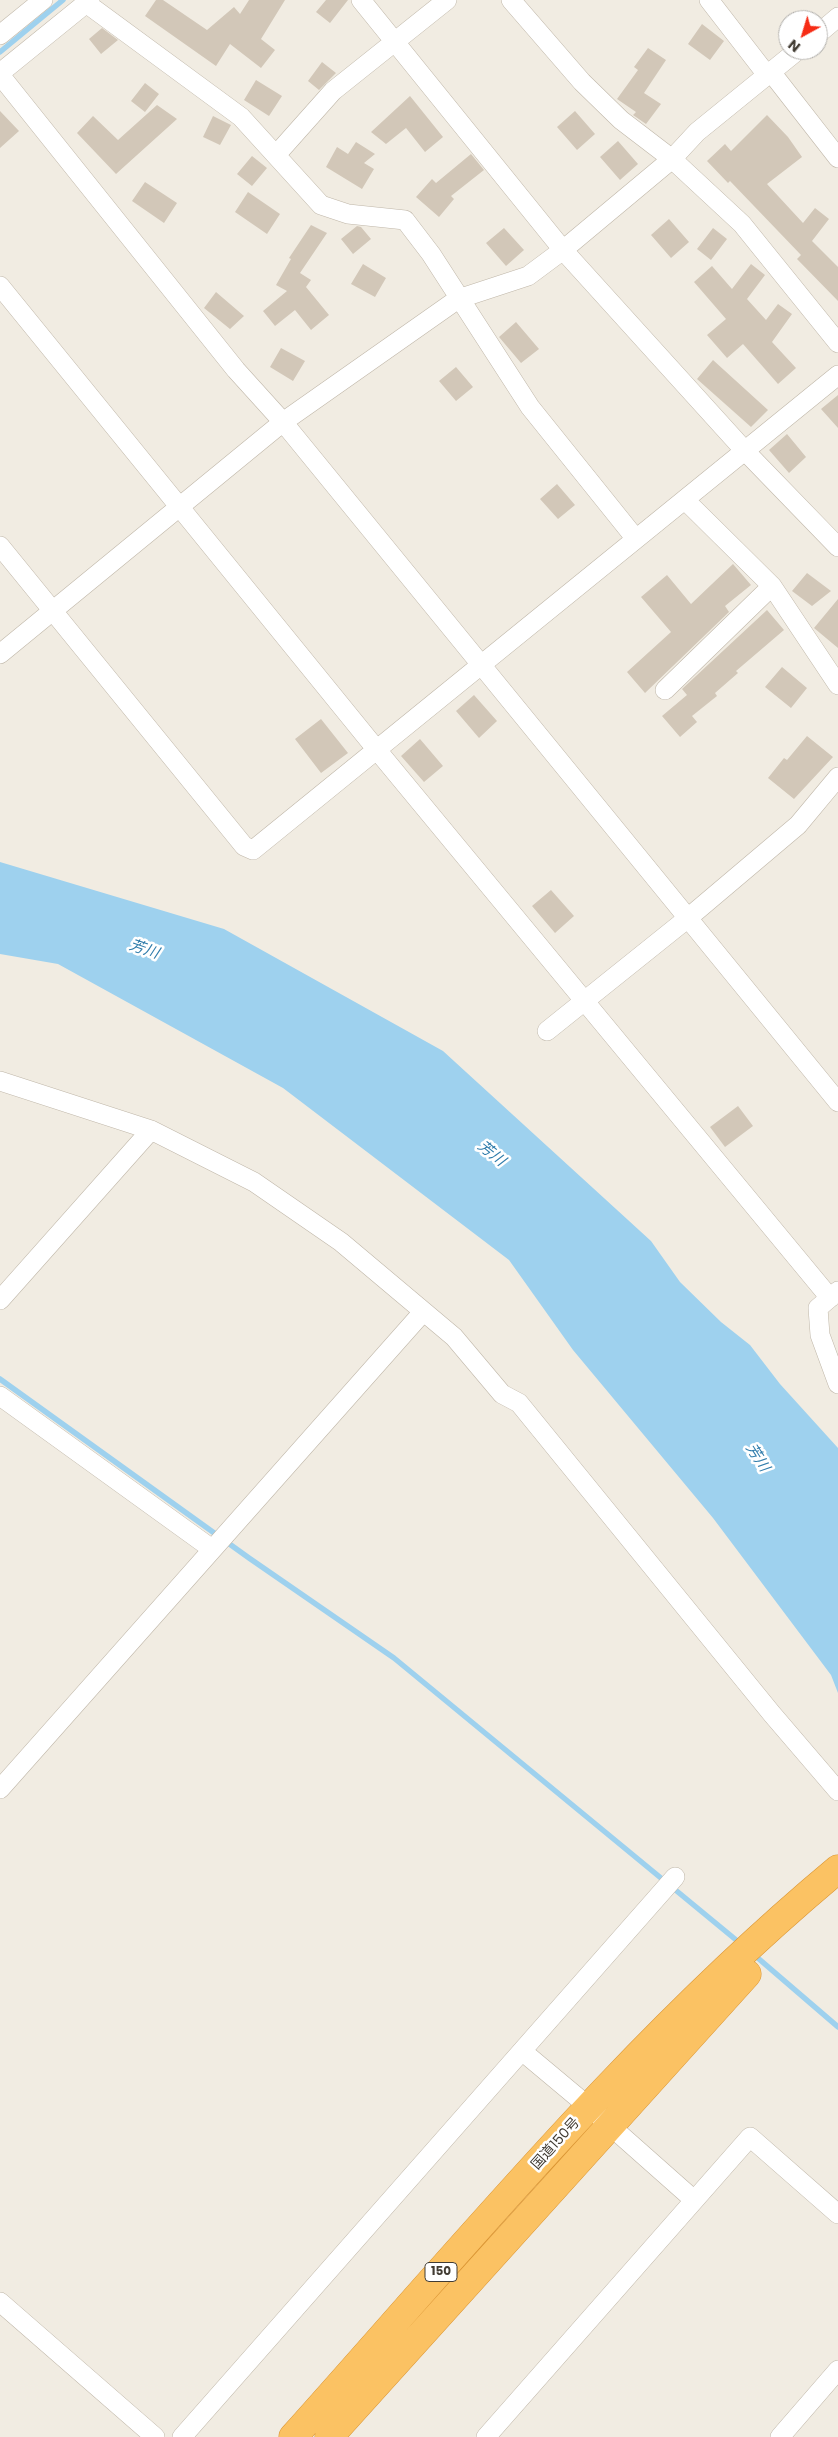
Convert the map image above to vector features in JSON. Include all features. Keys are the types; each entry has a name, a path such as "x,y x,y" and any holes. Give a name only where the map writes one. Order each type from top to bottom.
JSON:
{"highway":[{"name":"国道150号","path":"293,2437 589,2107 697,1997 838,1869"},
{"name":"国道150号","path":"329,2437 713,2010 838,1878"}],"street":[{"path":"0,35 43,0"},
{"path":"361,0 563,250 745,451 838,547"},
{"path":"276,155 333,91 447,0"},
{"path":"511,0 582,82 621,120 672,158 742,224 838,343"},
{"path":"709,0 838,158"},
{"path":"636,539 530,407 458,299 431,254 404,220 348,214 322,205 242,117 88,2 0,74 236,370 283,422 838,1102"},
{"path":"828,26 838,17"},
{"path":"0,654 283,422 458,299 528,276 563,250 672,158 697,132 786,60"},
{"path":"0,286 377,750 584,1000 834,1295 818,1308 820,1334 838,1384"},
{"path":"0,546 244,846 253,850 482,666 838,375"},
{"path":"685,500 772,586 838,685"},
{"path":"665,690 772,586"},
{"path":"547,1031 688,918 798,825 838,777"},
{"path":"0,1080 151,1130 254,1182 341,1242 454,1337 502,1394 519,1403 766,1707 838,1791"},
{"path":"0,1300 151,1130"},
{"path":"0,1789 6,1769 213,1548 423,1312"},
{"path":"0,1396 213,1548"},
{"path":"182,2437 675,1878"},
{"path":"522,2052 589,2107 694,2200"},
{"path":"486,2437 750,2137 838,2214"},
{"path":"0,2302 156,2437"},
{"path":"780,2437 838,2370"}],"water":[{"name":"芳川","path":"0,862 224,929 443,1051 651,1241 680,1282 721,1322 750,1345 780,1384 838,1448 838,1693 831,1675 713,1518 573,1350 509,1260 283,1088 58,964 0,954"}],"building":[{"path":"156,0 163,0 207,30 234,7 240,14 249,0 285,0 261,39 275,50 261,68 230,44 216,66 145,16"},
{"path":"326,0 348,0 330,23 316,12"},
{"path":"702,24 724,41 710,60 688,44"},
{"path":"102,28 118,40 101,54 89,39"},
{"path":"648,48 666,60 644,93 661,104 646,124 633,115 636,112 617,99 638,70 634,67"},
{"path":"322,62 336,73 319,90 308,81"},
{"path":"256,80 282,96 269,116 244,100"},
{"path":"145,83 159,94 145,112 131,101"},
{"path":"410,96 443,137 425,152 406,128 386,144 371,132"},
{"path":"157,105 177,119 116,174 77,133 93,116 118,140"},
{"path":"0,111 19,131 0,148"},
{"path":"575,111 595,134 577,150 557,127"},
{"path":"767,115 788,137 802,157 767,184 803,223 815,208 829,219 812,241 838,267 838,301 797,259 801,255 730,181 728,183 707,161 725,144 731,151"},
{"path":"213,116 231,125 220,145 203,137"},
{"path":"618,141 638,164 620,180 600,157"},
{"path":"356,142 375,154 364,163 374,169 362,189 326,167 337,147 348,154"},
{"path":"471,154 484,170 451,196 454,199 439,217 416,197 432,179 436,183"},
{"path":"252,156 267,168 252,186 237,174"},
{"path":"145,182 177,203 164,223 132,201"},
{"path":"248,192 280,214 267,234 235,212"},
{"path":"669,219 689,242 671,258 651,235"},
{"path":"311,225 327,233 300,273 311,280 306,287 329,315 311,330 295,310 275,326 263,311 287,291 276,285 291,259 289,258"},
{"path":"357,226 361,227 371,239 353,254 341,239"},
{"path":"504,228 524,250 506,266 486,243"},
{"path":"713,228 727,239 711,260 697,249"},
{"path":"363,264 386,278 375,297 351,284"},
{"path":"751,264 765,275 747,299 766,320 778,304 792,314 772,342 796,368 778,384 743,344 727,358 707,335 726,319 694,282 712,266 732,289"},
{"path":"216,292 244,316 230,329 204,308"},
{"path":"516,322 539,349 521,363 499,337"},
{"path":"281,348 305,361 293,381 270,367"},
{"path":"713,360 768,410 751,427 697,379"},
{"path":"456,367 473,387 456,401 439,381"},
{"path":"838,395 838,428 821,409"},
{"path":"787,434 806,457 789,473 769,450"},
{"path":"557,484 575,505 558,519 540,499"},
{"path":"733,564 751,585 725,606 729,612 645,693 627,672 671,632 641,597 667,575 691,604"},
{"path":"807,573 831,591 812,606 792,591"},
{"path":"838,599 838,648 814,628"},
{"path":"767,610 784,630 736,671 738,673 715,693 717,696 692,716 697,722 680,737 662,716 687,695 682,689"},
{"path":"782,667 807,688 791,708 765,687"},
{"path":"474,695 497,721 479,738 456,711"},
{"path":"321,719 348,753 321,773 295,739"},
{"path":"807,736 833,757 794,799 768,778 784,758 787,760"},
{"path":"420,739 443,766 424,782 401,756"},
{"path":"551,890 574,916 555,933 532,906"},
{"path":"738,1106 753,1126 725,1147 710,1127"}],"waterway":[{"path":"0,52 63,0"},
{"path":"0,1379 249,1558 394,1658 741,1944"},
{"path":"752,1953 838,2027"}]}
